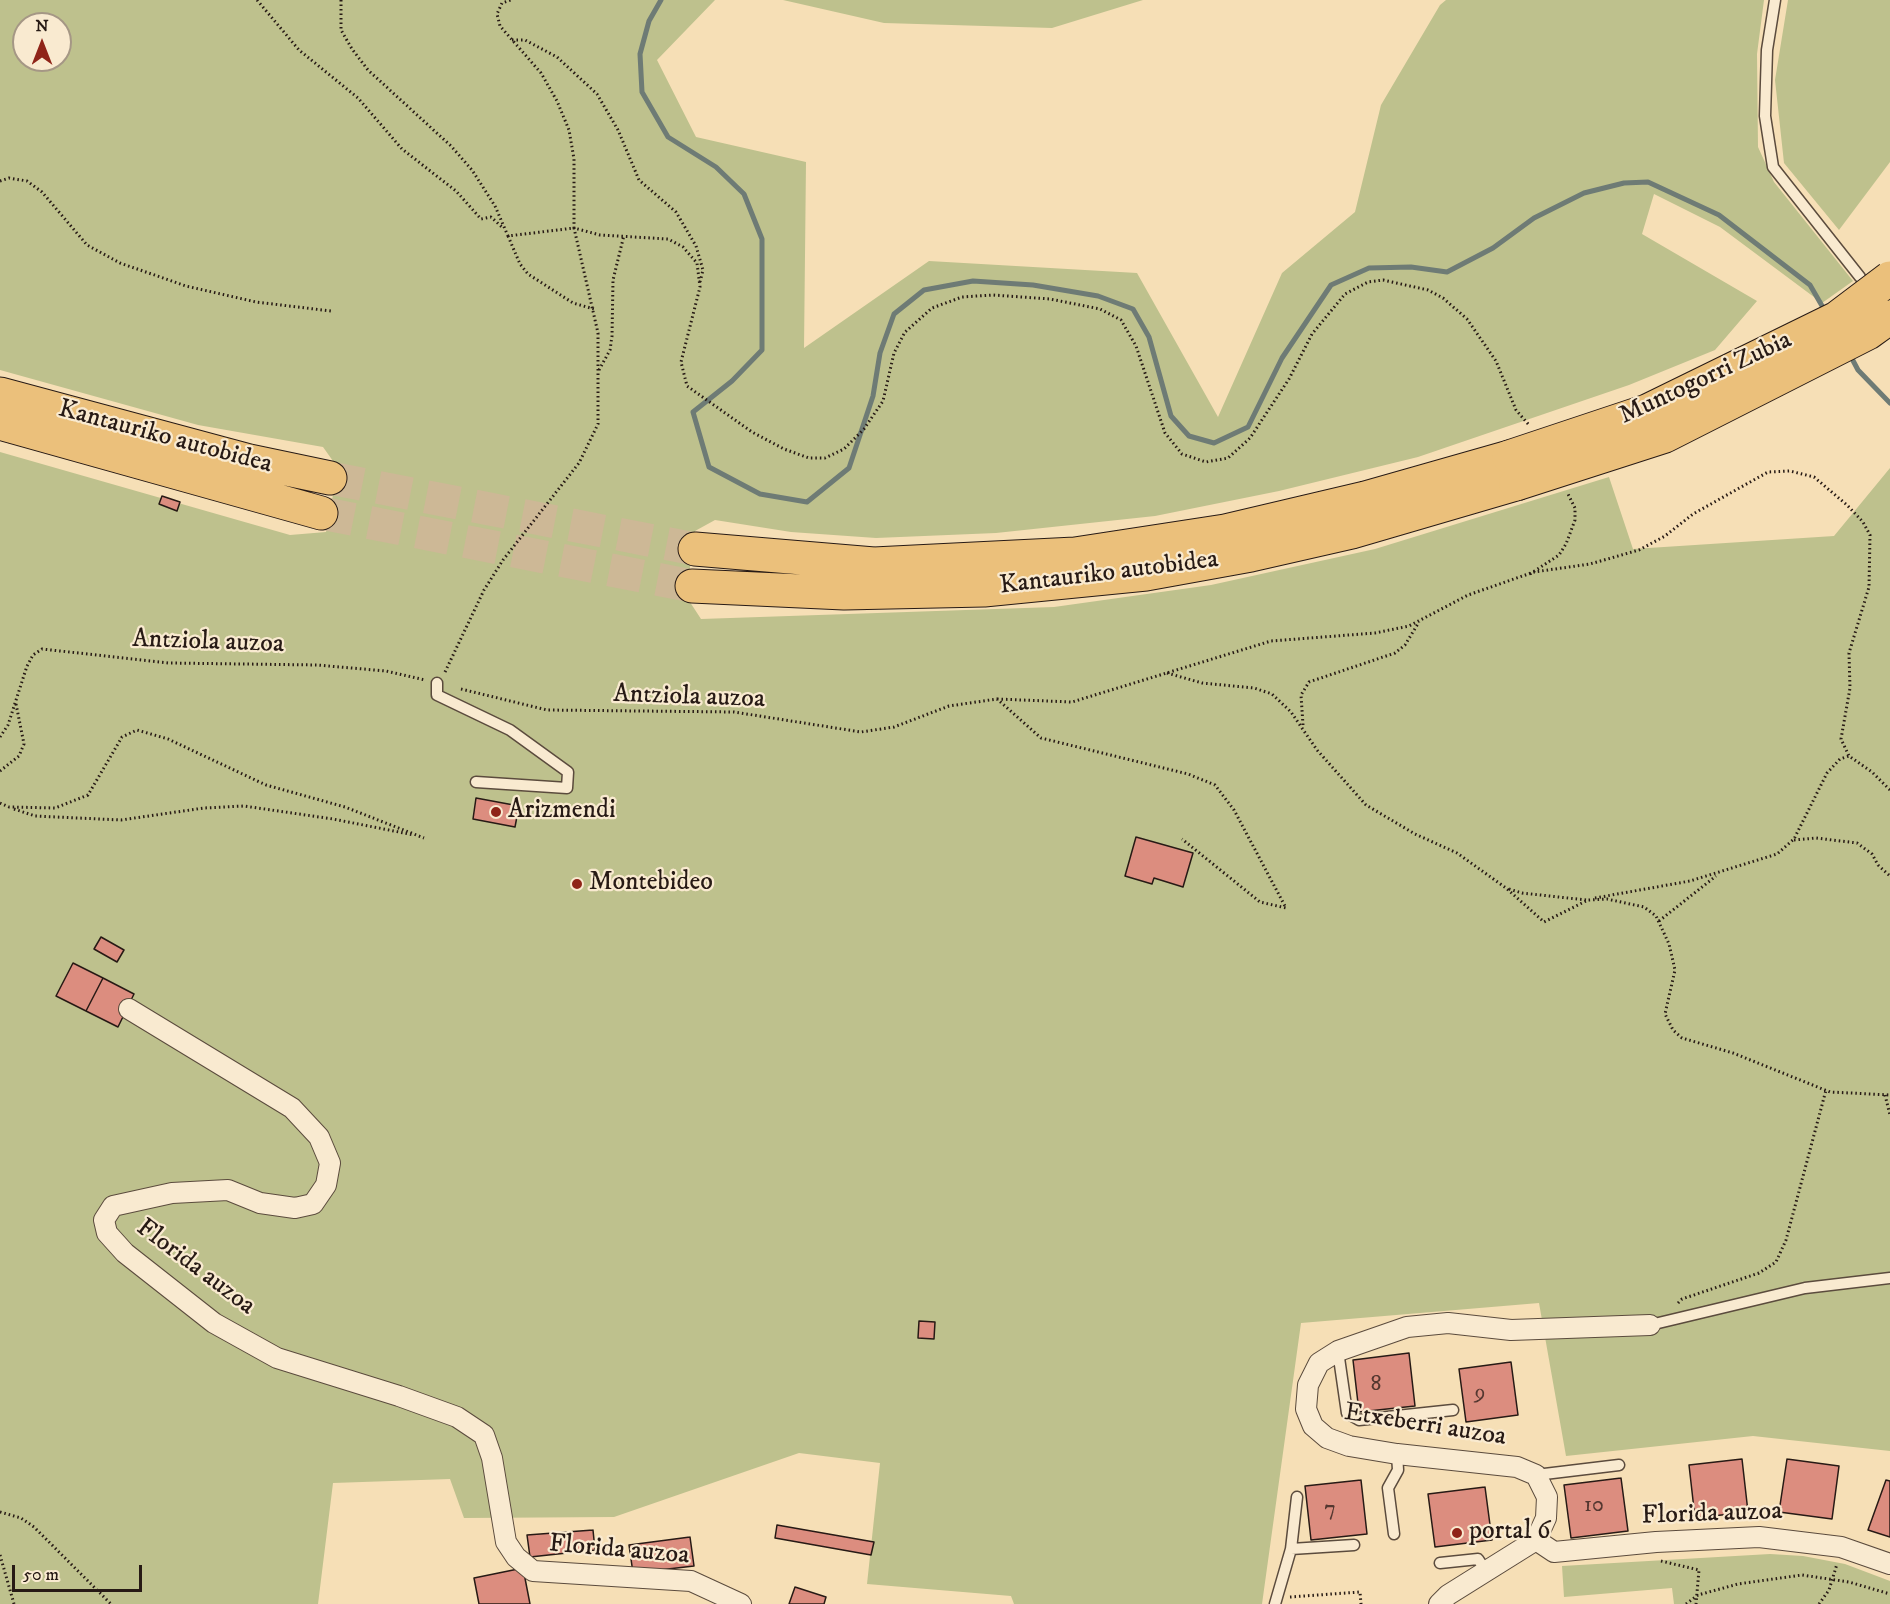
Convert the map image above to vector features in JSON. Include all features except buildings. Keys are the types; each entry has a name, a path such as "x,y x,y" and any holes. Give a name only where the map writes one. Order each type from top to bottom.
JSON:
{"highway":[{"name":"Muntogorri Zubia","path":"1513,470 1647,411 1837,318 1875,278"},
{"name":"Muntogorri Zubia","path":"1513,470 1665,436 1868,333 1890,317"},
{"name":"Kantauriko autobidea","path":"0,394 249,461 330,478"},
{"name":"Kantauriko autobidea","path":"0,423 321,513"},
{"name":"Kantauriko autobidea","path":"695,549 874,564 1075,554 1225,531 1365,498 1513,470"},
{"name":"Kantauriko autobidea","path":"692,586 844,593 984,590 1146,574 1251,555 1352,532 1513,470"}],"street":[{"name":"Florida auzoa","path":"129,1009 292,1108 319,1137 330,1163 326,1185 313,1204 295,1209 260,1203 228,1190 172,1193 113,1206 104,1220 107,1233 125,1253 213,1323 277,1358 457,1417 483,1435 492,1458 506,1542 516,1557 533,1571 691,1581 741,1604"},
{"name":"Etxeberri auzoa","path":"1536,1475 1517,1467 1397,1454 1349,1446 1327,1438 1313,1425 1306,1409 1308,1385 1319,1363 1338,1351 1407,1327 1448,1323 1511,1330 1658,1323"},
{"path":"1438,1604 1536,1540 1546,1518 1547,1497 1536,1475"},
{"name":"Florida auzoa","path":"1536,1540 1554,1552 1740,1537 1789,1539 1841,1547 1890,1564"}],"lane":[{"path":"1775,0 1767,50 1765,116 1773,167 1875,278"},
{"path":"437,683 437,695 510,730 568,772 567,788 476,782"},
{"path":"1658,1323 1805,1288 1890,1278"},
{"path":"1338,1351 1347,1413 1359,1420 1453,1410"},
{"path":"1394,1534 1388,1488 1398,1470 1397,1454"},
{"path":"1536,1475 1619,1465"},
{"path":"1276,1601 1291,1549 1297,1497"},
{"path":"1291,1549 1354,1545"},
{"path":"1440,1563 1479,1559 1486,1571"}],"path":[{"path":"257,0 299,50 358,98 402,149 456,191 481,219 491,216 508,237"},
{"path":"341,0 341,30 352,49 368,70 450,146 472,170 495,206 520,264 528,274 573,303 594,309"},
{"path":"437,683 450,666 471,617 503,560 579,463 598,424 598,333 574,228 574,159 569,130 557,101 541,73 500,26 497,14 502,3 511,0"},
{"path":"512,40 525,40 557,57 602,100 618,130 639,180 676,212 696,246 703,270 681,362 687,386 752,432 784,449 809,458 825,458 844,449 864,429 883,401 894,353 905,332 932,308 962,297 993,295 1050,299 1100,309 1121,320 1136,346 1165,433 1182,454 1206,462 1228,458 1250,438 1290,379 1312,334 1345,294 1368,282 1383,280 1428,290 1443,298 1467,319 1496,361 1516,410 1530,426"},
{"path":"0,181 9,178 27,181 42,192 87,245 120,263 186,286 256,302 332,311"},
{"path":"508,237 574,228 600,235 668,239 683,247 698,263 700,286"},
{"path":"598,372 610,350 613,280 624,235"},
{"path":"1532,573 1581,566 1639,550 1665,536 1693,514 1768,472 1790,471 1814,477 1847,505 1863,522 1870,535 1869,587 1849,653 1850,688 1841,739 1849,756 1872,772 1890,790"},
{"path":"1532,573 1559,555 1575,520 1575,508 1565,488"},
{"name":"Antziola auzoa","path":"0,737 8,725 27,666 33,655 42,649 169,663 317,665 386,670 547,710 734,712 861,732 894,727 949,706 997,699 1072,702 1271,641 1375,633 1409,626 1468,595 1532,573"},
{"path":"1303,726 1301,695 1309,682 1395,653 1405,645 1420,620"},
{"path":"1165,672 1202,683 1254,688 1272,694 1303,726 1317,750 1366,804 1416,834 1456,853 1506,888 1544,922 1588,900 1625,891 1690,882 1777,854 1792,841 1827,773 1840,759 1849,756"},
{"path":"997,699 1041,738 1188,774 1215,784 1234,810 1286,908 1260,902 1182,839"},
{"path":"0,771 19,756 24,744 16,702"},
{"path":"0,803 9,807 35,816 121,820 244,806 333,819 424,837 345,807 266,784 168,739 137,730 122,737 88,795 54,808 9,807"},
{"path":"1792,841 1816,838 1857,843 1872,854 1878,865 1890,876"},
{"path":"1659,921 1722,873"},
{"path":"1506,888 1522,893 1588,900 1607,899 1644,907 1659,921 1669,944 1675,970 1665,1014 1673,1030 1682,1038 1733,1053 1826,1090 1890,1095"},
{"path":"1658,1323 1682,1299 1760,1273 1776,1262 1786,1240 1826,1090"},
{"path":"1885,1095 1890,1115"},
{"path":"0,1512 21,1518 34,1527 111,1604"},
{"path":"1656,1542 1661,1561 1699,1570 1696,1604"},
{"path":"0,1555 14,1604"},
{"path":"1686,1604 1698,1595 1772,1577 1802,1575 1833,1579 1890,1594"},
{"path":"1819,1604 1829,1590 1833,1579"},
{"path":"1276,1601 1360,1592 1361,1604"}],"green space":[{"path":"0,0 715,0 657,60 696,137 806,162 804,348 929,261 1137,273 1218,417 1282,273 1355,212 1381,105 1440,5 1446,0 1764,0 1757,54 1758,147 1774,182 1853,281 1822,303 1720,227 1654,194 1642,234 1757,301 1715,350 1629,385 1418,457 1279,491 1155,516 996,533 876,538 791,532 715,520 695,531 686,596 701,619 1054,607 1211,585 1375,549 1609,477 1633,549 1834,536 1890,468 1890,1451 1753,1436 1566,1456 1539,1303 1301,1323 1262,1604 1014,1604 1011,1596 867,1584 880,1463 799,1453 614,1517 464,1518 450,1479 333,1483 318,1604 0,1604 0,452 290,535 326,532 338,468 323,447 198,425 0,370"},
{"path":"783,0 1143,0 1052,28 884,23"},
{"path":"1788,0 1890,0 1890,162 1839,230 1784,163 1775,80"},
{"path":"1770,1554 1803,1556 1845,1564 1890,1581 1890,1604 1674,1604 1672,1588 1564,1597 1562,1566"}],"waterway":[{"path":"661,0 649,21 640,54 642,92 668,137 716,167 744,194 762,239 762,350 732,381 693,412 709,467 760,494 807,502 849,468 873,396 880,353 894,314 924,290 973,281 1033,285 1098,296 1133,309 1149,337 1171,416 1189,436 1214,443 1248,427 1282,358 1331,285 1369,268 1411,267 1447,272 1493,248 1534,218 1584,193 1624,183 1648,182 1719,215 1810,285 1825,311"},
{"path":"1849,353 1858,370 1890,403"}],"tunnel":[{"path":"330,478 695,549"},
{"path":"321,513 692,586"}],"place":[{"name":"Arizmendi","path":"496,812"},
{"name":"Montebideo","path":"577,884"},
{"name":"portal 6","path":"1457,1533"}]}
